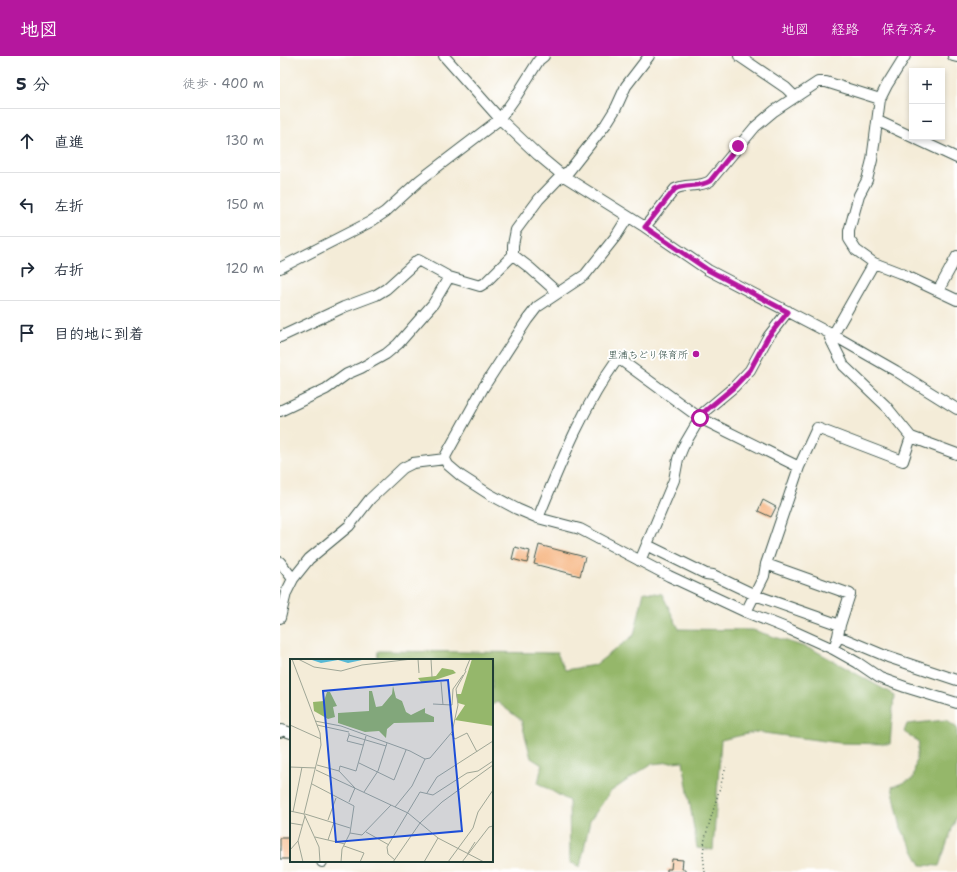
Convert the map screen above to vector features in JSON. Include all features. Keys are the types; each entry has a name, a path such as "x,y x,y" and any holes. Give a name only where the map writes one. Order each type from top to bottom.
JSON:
{"street":[{"path":"444,56 500,119 538,155 562,175 645,227 708,270 831,334 957,408"},
{"path":"280,268 370,222 385,212 420,180 500,119 539,60 544,56"},
{"path":"280,337 344,306 376,295 386,289 418,260 450,277 480,286 499,270 513,255 516,230 539,199 562,175 569,171 606,124 616,108 626,86 649,56"},
{"path":"739,56 786,88 795,97"},
{"path":"905,56 880,99 872,160 867,180 859,195 848,231 849,239 856,250 874,263 900,273 957,300"},
{"path":"953,56 957,57"},
{"path":"645,227 675,189 680,186 704,184 710,181 755,126 774,111 818,82 826,82 880,99"},
{"path":"878,121 957,158"},
{"path":"628,217 616,236 585,274 537,307 521,328 483,388 446,455 445,459 448,465 461,476 489,494 518,509 538,518 580,529 640,561 746,612 833,649 858,663 880,678 957,703"},
{"path":"513,255 558,293"},
{"path":"938,291 957,256"},
{"path":"874,263 830,338 844,366 885,405 911,437 957,454"},
{"path":"280,411 326,388 347,374 386,354 398,344 433,304 450,277"},
{"path":"640,561 674,480 678,459 683,447 700,418 704,412 734,387 750,370 768,337 788,312"},
{"path":"538,518 564,453 592,399 618,358 700,418 799,467"},
{"path":"746,612 764,576 766,564 799,467 817,428 903,461 911,437"},
{"path":"280,618 286,593 293,579 309,559 349,526 370,499 403,468 413,463 445,459"},
{"path":"647,545 706,574 713,575 755,595 840,625"},
{"path":"280,562 293,579"},
{"path":"766,564 850,594 833,649"},
{"path":"838,636 888,656 957,680"},
{"path":"280,732 282,730 290,733"}],"path":[{"path":"705,872 703,854 705,838 726,767"}],"green space":[{"path":"644,592 662,594 679,629 753,630 814,650 894,695 890,744 840,743 756,732 721,740 713,850 697,848 683,761 651,764 610,792 590,821 580,867 570,862 569,801 538,783 542,765 531,758 521,720 497,702 493,704 493,659 377,659 378,651 557,653 565,670 595,665 634,635"},
{"path":"946,720 957,728 957,818 939,866 921,865 901,828 892,787 913,779 919,742 904,732 907,724"}],"building":[{"path":"763,500 776,507 771,517 758,511"},
{"path":"539,545 585,557 580,576 534,564"},
{"path":"515,547 530,551 527,563 512,559"},
{"path":"280,838 290,838 290,859 280,859"},
{"path":"672,859 683,860 682,869 685,869 685,872 667,872 667,869 671,869"}],"place":[{"name":"里浦ちどり保育所","path":"696,354"}],"route":[{"path":"700,418 704,412 734,387 750,370 768,337 788,312 708,270 645,227 675,189 680,186 704,184 710,181 738,146"}]}
